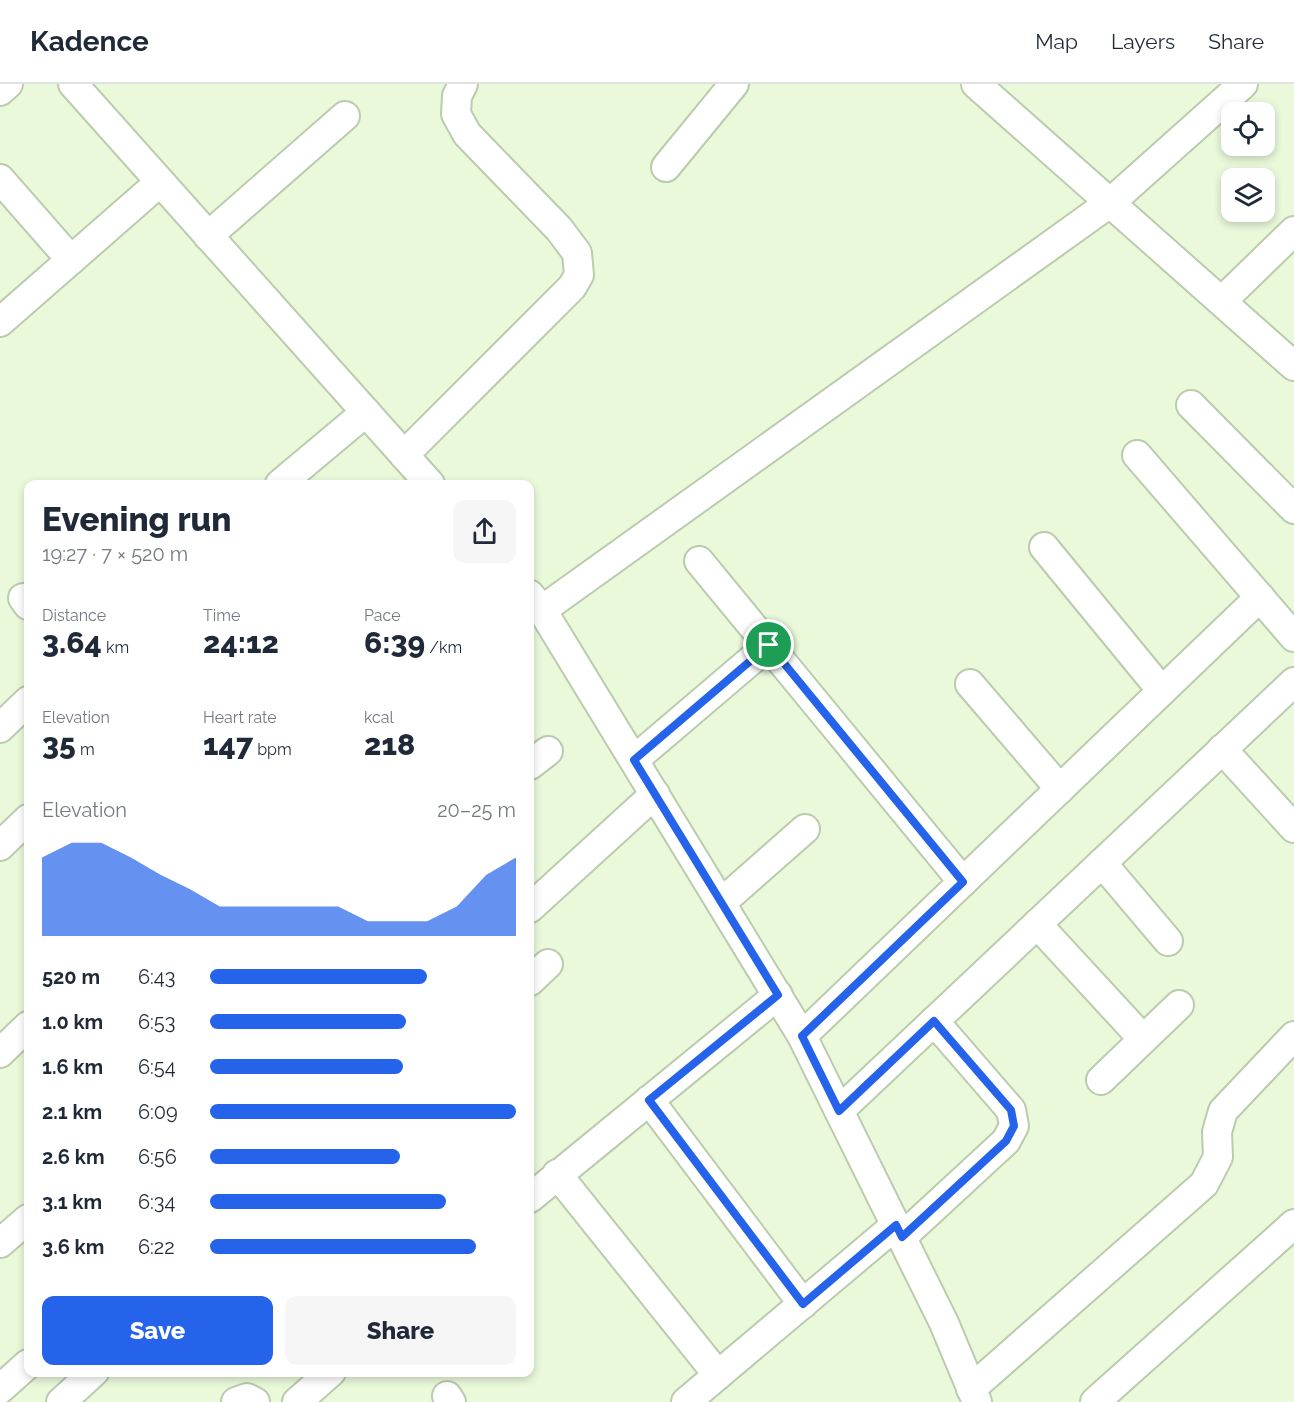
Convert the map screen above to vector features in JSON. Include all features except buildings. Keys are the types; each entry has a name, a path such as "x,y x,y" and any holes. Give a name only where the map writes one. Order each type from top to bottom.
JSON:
{"street":[{"path":"0,91 8,84"},
{"path":"73,84 366,412 424,480"},
{"path":"404,455 572,288 579,275 577,253 559,229 467,134 456,114 457,96 463,84"},
{"path":"666,167 734,84"},
{"path":"976,84 1112,202 1294,366"},
{"path":"534,599 1112,202 1243,84"},
{"path":"208,236 345,116"},
{"path":"0,179 71,260"},
{"path":"0,322 160,182"},
{"path":"1222,301 1294,231"},
{"path":"1191,405 1294,509"},
{"path":"285,480 366,412"},
{"path":"1137,455 1294,637"},
{"path":"1044,547 1162,691"},
{"path":"699,561 963,882"},
{"path":"802,1036 1260,597"},
{"path":"534,602 655,794 802,1036 944,1323 974,1396 1204,1184 1218,1157 1217,1132 1222,1111 1241,1088 1294,1036"},
{"path":"634,760 769,645"},
{"path":"839,1111 1294,682"},
{"path":"970,684 1060,789"},
{"path":"0,728 24,705"},
{"path":"1222,749 1294,828"},
{"path":"534,904 655,794"},
{"path":"0,846 24,823"},
{"path":"721,903 805,829"},
{"path":"1102,863 1168,941"},
{"path":"1037,924 1143,1039"},
{"path":"534,1194 778,995"},
{"path":"1101,1080 1179,1005"},
{"path":"686,1402 803,1304 899,1231 1006,1141 1014,1126 1011,1110 934,1021"},
{"path":"0,1053 24,1030"},
{"path":"649,1100 803,1304"},
{"path":"557,1174 718,1375"},
{"path":"0,1243 24,1223"},
{"path":"1095,1402 1293,1227"},
{"path":"0,1389 24,1368"},
{"path":"61,1402 88,1377"},
{"path":"297,1402 320,1377"},
{"path":"237,1402 247,1398 255,1402"}],"route":[{"path":"769,645 963,882 802,1036 839,1111 934,1021 1011,1110 1014,1126 1006,1141 902,1237 896,1225 803,1304 649,1100 778,995 634,760 769,645"}]}
